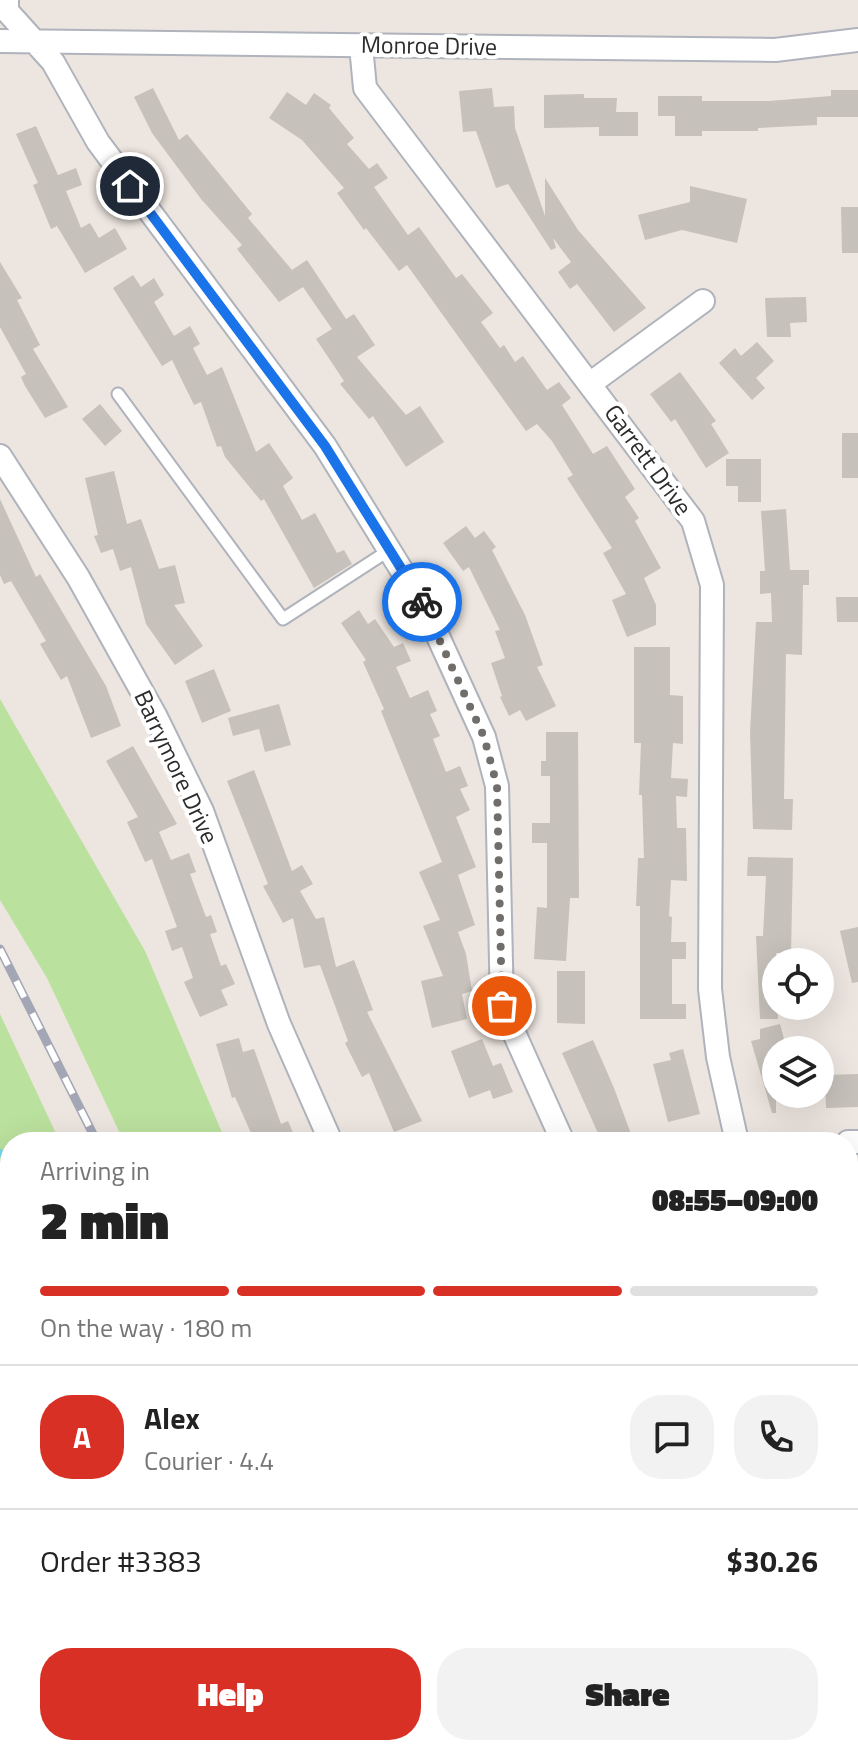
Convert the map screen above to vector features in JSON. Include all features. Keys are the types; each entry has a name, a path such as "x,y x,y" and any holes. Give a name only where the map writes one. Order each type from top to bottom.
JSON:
{"street":[{"path":"7,0 7,11 53,62 98,142 325,446 425,608 484,737 497,786 502,1006 559,1132"},
{"name":"Monroe Drive","path":"0,41 775,50 858,40"},
{"name":"Garrett Drive","path":"361,46 365,88 693,521 712,585 710,989 718,1057 735,1132"},
{"path":"591,383 703,301"},
{"name":"Barrymore Drive","path":"0,456 78,577 195,798 279,1024 327,1132"}],"lane":[{"path":"118,394 283,619 391,549"}],"green space":[{"path":"0,699 145,951 222,1132 119,1132 47,978 0,900"},
{"path":"0,1014 55,1132 0,1132"}],"building":[{"path":"153,88 179,140 187,134 252,214 248,218 292,270 307,260 346,319 354,314 375,345 357,357 406,415 420,406 444,442 406,467 373,416 369,419 340,384 344,381 316,339 332,329 303,287 279,302 237,249 242,245 201,199 152,133 134,97"},
{"path":"492,88 494,107 514,106 515,128 545,216 545,178 578,230 646,308 614,332 577,284 570,289 558,272 571,262 553,238 556,248 551,250 508,184 496,188 476,131 463,132 459,91"},
{"path":"831,90 858,90 858,117 817,117 817,125 758,128 758,131 702,131 702,136 675,136 675,116 658,116 658,96 702,96 702,101 769,101 831,96"},
{"path":"287,92 306,105 314,93 331,105 329,108 354,138 347,144 369,169 377,163 388,178 374,187 408,235 419,227 456,278 462,274 493,313 481,322 500,348 504,345 515,362 523,356 547,390 559,382 571,398 562,405 593,454 607,446 635,489 625,497 639,518 635,521 661,568 644,578 656,605 656,625 627,637 612,600 626,594 603,553 612,548 567,478 573,475 552,441 537,424 526,431 407,265 399,271 366,228 364,230 337,193 344,188 302,140 269,118"},
{"path":"584,94 584,98 617,98 616,112 638,112 638,136 599,136 599,127 544,128 544,95"},
{"path":"36,126 58,175 76,168 82,185 66,191 81,228 90,223 99,238 115,228 127,249 85,273 57,226 51,229 33,185 38,183 16,134"},
{"path":"690,186 747,199 737,243 682,230 645,240 638,215 690,202"},
{"path":"841,207 858,207 858,253 842,253"},
{"path":"0,262 22,298 17,300 40,345 33,349 68,407 45,418 25,386 21,377 26,374 0,327"},
{"path":"133,275 141,287 154,278 164,295 154,302 174,336 190,326 200,344 193,348 207,375 222,367 256,452 269,443 293,478 283,486 302,520 315,513 337,553 344,550 352,564 314,588 264,499 261,501 225,457 221,446 217,447 201,402 194,405 172,360 162,366 113,288"},
{"path":"806,297 807,322 790,323 791,337 767,337 765,298"},
{"path":"757,342 774,361 756,378 765,388 752,400 719,363 735,348 741,356"},
{"path":"680,372 716,421 711,424 729,453 706,468 675,419 671,422 650,394"},
{"path":"100,404 122,431 105,446 82,419"},
{"path":"842,433 858,433 858,478 842,478"},
{"path":"726,459 761,459 761,502 738,502 738,486 726,486"},
{"path":"114,471 127,524 141,519 159,569 175,565 185,603 174,605 203,646 175,665 146,624 131,567 120,571 113,549 101,553 94,536 98,535 85,478"},
{"path":"0,499 36,577 40,574 106,686 121,726 91,738 67,676 61,680 40,644 46,641 11,581 4,584 0,575"},
{"path":"786,509 790,570 809,570 809,585 803,585 802,655 786,654 784,799 793,799 792,830 753,829 750,732 756,622 772,622 771,593 760,594 760,571 765,571 761,511"},
{"path":"466,526 475,538 484,531 496,547 492,550 525,615 543,665 537,667 556,706 526,721 520,710 509,716 500,697 491,663 505,658 495,631 500,630 469,567 463,571 443,543"},
{"path":"836,597 858,597 858,622 837,622"},
{"path":"359,610 368,624 375,619 394,647 403,643 411,661 396,667 410,698 428,690 437,711 430,714 440,736 433,739 446,772 460,766 468,786 460,789 470,810 456,817 476,867 458,875 475,925 458,932 466,954 472,991 462,994 467,1019 432,1028 421,981 443,976 423,926 440,920 419,872 442,862 381,711 384,709 363,662 366,660 341,623"},
{"path":"634,647 670,647 670,695 683,696 683,744 673,743 671,778 688,779 687,797 676,796 677,828 686,828 687,881 671,880 669,916 672,917 671,942 686,942 686,959 672,959 672,1004 686,1004 686,1019 640,1019 640,906 636,906 638,858 644,858 642,795 639,795 641,743 634,743"},
{"path":"214,669 231,711 202,723 185,681"},
{"path":"279,704 291,745 265,752 259,729 233,736 228,718"},
{"path":"546,732 578,732 579,898 570,898 566,961 534,959 537,907 547,908 547,843 532,843 532,823 550,823 550,776 541,776 541,761 546,761"},
{"path":"133,746 177,824 159,832 171,860 189,853 196,872 190,874 206,917 211,915 217,932 210,934 221,966 226,964 235,984 221,990 228,1005 200,1017 184,982 193,978 182,947 172,951 165,931 177,927 152,859 145,862 127,822 138,817 106,761"},
{"path":"254,770 292,871 302,865 313,884 300,891 316,919 324,917 336,967 354,960 373,1010 367,1012 422,1121 394,1132 369,1073 362,1077 345,1043 348,1041 320,965 304,968 293,918 283,923 263,886 268,884 227,781"},
{"path":"748,857 793,858 791,948 762,948 762,1019 756,936 763,936 766,876 747,876"},
{"path":"858,927 858,982 852,983 840,931"},
{"path":"557,971 585,971 585,1024 557,1023"},
{"path":"780,1024 783,1036 762,1036 762,1079 751,1041 760,1039 760,1029"},
{"path":"239,1038 243,1052 254,1049 281,1124 288,1121 293,1132 251,1132 235,1097 232,1098 216,1044"},
{"path":"482,1039 493,1066 501,1063 513,1092 493,1099 490,1090 469,1098 451,1051"},
{"path":"593,1040 630,1132 598,1132 562,1053"},
{"path":"683,1049 700,1114 668,1122 653,1064 671,1060 669,1053"},
{"path":"858,1074 858,1107 834,1108 834,1075"}],"railway":[{"path":"0,949 92,1132"}],"way so far":[{"path":"422,602 484,737 497,786 502,1006"}],"route":[{"path":"130,186 325,446 422,602"}]}
